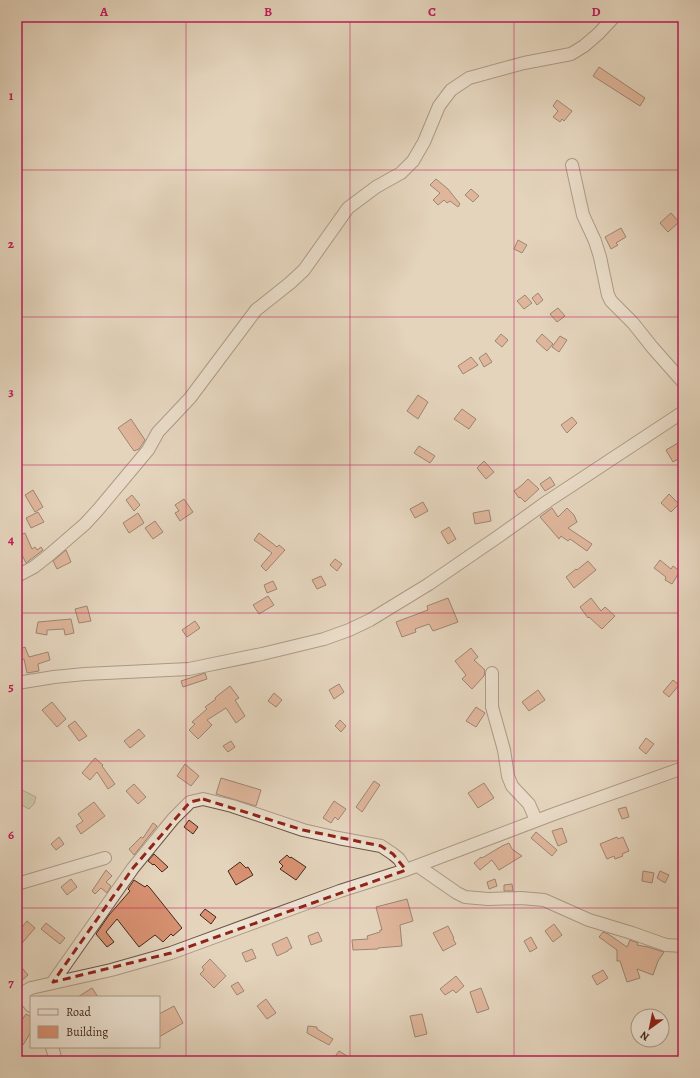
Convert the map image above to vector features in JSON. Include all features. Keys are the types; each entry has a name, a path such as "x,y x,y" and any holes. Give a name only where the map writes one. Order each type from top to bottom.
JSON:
{"street":[{"path":"17,576 34,567 48,556 85,524 97,511 148,450 158,432 190,398 256,310 304,270 348,208 376,187 400,173 413,161 424,142 439,106 451,90 469,78 488,72 571,54 589,42 614,17"},
{"path":"572,165 582,215 595,241 608,295 683,382"},
{"path":"17,683 85,674 194,668 301,645 349,630 370,620 429,584 548,501 683,412"},
{"path":"492,673 492,707 504,750 510,784 529,804 536,820"},
{"path":"30,1005 18,993 53,982 111,970 171,953 340,891 418,866 536,820 683,768"},
{"path":"53,982 133,868 173,819 190,802 203,799 232,806 303,830 381,846 393,854 406,870"},
{"path":"17,884 105,858"},
{"path":"418,866 465,897 544,900 589,920 663,944 683,946"},
{"path":"52,1048 56,1061"}],"highlighted area":[{"path":"203,799 303,830 381,846 393,854 406,870 171,953 53,982 133,868 190,802"}],"green space":[{"path":"20,789 36,797 34,804 29,809 21,804 17,798 17,791"}],"building":[{"path":"599,67 645,98 640,106 593,76"},
{"path":"557,100 572,111 564,121 562,119 560,122 553,117 558,111 553,106"},
{"path":"436,179 448,189 460,204 458,207 450,201 447,203 444,200 438,205 433,200 440,193 430,185"},
{"path":"471,189 479,196 473,202 465,195"},
{"path":"671,213 679,222 668,232 660,223"},
{"path":"621,228 626,237 616,243 618,245 611,249 605,237"},
{"path":"518,240 527,245 522,253 514,249"},
{"path":"538,293 543,300 537,305 532,298"},
{"path":"525,295 532,303 524,309 517,301"},
{"path":"558,308 565,316 557,322 550,314"},
{"path":"501,334 508,340 502,347 495,341"},
{"path":"542,334 553,344 547,351 536,341"},
{"path":"560,336 567,340 559,352 552,347"},
{"path":"486,353 492,362 484,367 479,358"},
{"path":"471,357 478,365 463,374 458,366"},
{"path":"418,395 428,402 418,419 407,411"},
{"path":"462,409 476,419 469,429 454,419"},
{"path":"572,417 577,423 567,433 561,425"},
{"path":"131,419 145,440 139,449 134,451 118,428"},
{"path":"683,440 683,456 673,462 666,450"},
{"path":"419,446 435,456 430,463 414,453"},
{"path":"484,461 494,472 486,479 477,468"},
{"path":"550,477 555,485 545,491 540,484"},
{"path":"528,479 539,489 525,502 520,497 519,498 514,491"},
{"path":"33,490 43,507 35,512 25,495"},
{"path":"669,494 679,504 671,512 661,503"},
{"path":"132,495 140,505 134,511 126,500"},
{"path":"184,499 193,512 180,521 175,513 179,511 175,505"},
{"path":"423,502 428,511 415,518 410,509"},
{"path":"552,508 558,517 567,508 574,515 577,522 568,528 592,544 587,551 570,539 568,541 561,536 559,539 540,517"},
{"path":"489,510 491,521 475,524 473,513"},
{"path":"38,512 44,522 31,528 26,518"},
{"path":"138,513 144,523 129,533 123,523"},
{"path":"155,521 163,532 153,539 145,528"},
{"path":"449,527 456,539 448,544 441,532"},
{"path":"25,533 32,549 35,547 37,550 41,547 43,550 26,563 17,545 17,536"},
{"path":"259,533 277,547 279,545 285,550 266,571 261,566 272,553 254,540"},
{"path":"66,550 71,562 57,569 53,561"},
{"path":"335,559 342,564 337,571 330,565"},
{"path":"660,560 671,569 673,566 680,571 672,584 665,580 666,577 654,568"},
{"path":"588,561 596,570 574,588 566,577"},
{"path":"321,576 326,585 317,589 312,580"},
{"path":"273,581 277,589 267,593 264,585"},
{"path":"268,596 274,605 259,614 253,605"},
{"path":"448,598 458,622 433,631 429,624 415,629 416,632 402,637 396,622 428,610 427,606"},
{"path":"591,598 601,611 605,607 615,616 602,629 589,617 588,618 580,607"},
{"path":"87,606 91,621 79,623 75,609"},
{"path":"71,619 74,633 65,635 64,629 47,630 47,635 36,633 38,622"},
{"path":"195,621 200,628 187,637 182,630"},
{"path":"25,647 29,657 48,652 50,660 38,664 39,671 27,673 24,659 17,662 17,650"},
{"path":"471,648 478,657 474,660 485,670 484,676 472,689 462,679 466,675 455,661"},
{"path":"205,673 207,679 183,687 181,681"},
{"path":"673,680 679,685 669,697 663,692"},
{"path":"339,684 344,692 334,699 329,690"},
{"path":"230,686 239,698 235,700 245,716 236,723 226,708 207,720 212,725 198,739 189,730 195,724 192,722 207,709 205,707"},
{"path":"538,690 545,700 529,711 522,702"},
{"path":"274,693 282,700 276,707 268,701"},
{"path":"52,702 66,719 57,727 42,710"},
{"path":"476,707 485,713 476,727 466,721"},
{"path":"340,720 346,726 341,732 335,726"},
{"path":"75,721 87,736 79,741 68,726"},
{"path":"139,729 145,736 130,748 124,741"},
{"path":"646,738 654,744 646,754 639,748"},
{"path":"231,741 235,747 228,752 223,746"},
{"path":"95,758 103,765 102,766 115,784 108,789 97,772 90,780 82,773"},
{"path":"185,764 199,776 191,786 177,776"},
{"path":"221,778 261,790 256,806 216,794"},
{"path":"374,781 380,785 362,812 356,807"},
{"path":"484,783 494,798 478,808 468,793"},
{"path":"134,784 146,797 138,804 126,791"},
{"path":"334,801 346,809 338,820 335,817 331,823 323,818"},
{"path":"94,802 105,816 81,834 76,826 83,821 78,814"},
{"path":"626,807 629,817 622,819 618,809"},
{"path":"189,820 198,827 193,834 184,827"},
{"path":"153,823 157,826 134,855 129,849 141,837 143,838"},
{"path":"562,828 567,842 558,846 552,831"},
{"path":"536,832 557,850 552,856 531,838"},
{"path":"59,837 64,844 56,850 51,844"},
{"path":"617,837 618,839 623,837 629,851 622,854 623,856 615,859 614,856 607,859 600,844"},
{"path":"509,843 512,849 522,856 499,870 492,860 480,870 474,863 481,857 482,858"},
{"path":"154,854 168,867 162,872 154,864 153,865 148,861"},
{"path":"287,855 306,867 296,880 280,869 283,866 279,862"},
{"path":"240,862 246,868 248,867 253,875 236,885 228,871"},
{"path":"106,870 112,876 106,882 111,886 107,893 101,888 95,894 92,891"},
{"path":"643,871 654,873 652,883 642,881"},
{"path":"660,871 669,875 665,883 657,878"},
{"path":"71,879 77,887 67,895 61,887"},
{"path":"495,879 497,886 489,889 487,882"},
{"path":"134,880 145,887 147,885 150,888 182,928 173,936 171,934 163,942 155,935 139,947 117,919 106,932 114,942 107,947 96,934 109,915 130,891 128,889"},
{"path":"512,884 513,891 504,891 504,885"},
{"path":"407,899 413,921 400,925 402,946 353,950 352,940 368,939 367,936 382,930 376,907"},
{"path":"205,909 216,917 211,924 200,915"},
{"path":"27,921 35,928 17,949 17,933"},
{"path":"46,923 65,938 60,944 41,929"},
{"path":"554,924 562,935 553,942 545,931"},
{"path":"448,926 456,944 443,951 433,933"},
{"path":"318,932 322,941 311,945 308,936"},
{"path":"603,932 627,947 630,940 638,943 637,945 664,952 658,961 653,975 637,969 640,978 627,982 620,961 617,961 617,950 599,937"},
{"path":"287,937 292,948 277,956 272,944"},
{"path":"531,937 537,948 530,952 524,941"},
{"path":"252,949 256,958 246,962 242,953"},
{"path":"210,959 226,976 214,988 200,974 204,970 202,967"},
{"path":"17,962 28,975 20,982 17,982"},
{"path":"603,970 608,978 597,985 592,976"},
{"path":"456,976 464,986 456,993 453,990 445,995 440,989"},
{"path":"238,982 244,991 237,995 231,986"},
{"path":"92,988 97,996 80,996"},
{"path":"481,988 489,1009 477,1013 470,992"},
{"path":"266,999 276,1013 267,1019 257,1006"},
{"path":"174,1006 183,1023 160,1036 160,1013"},
{"path":"26,1014 30,1016 30,1034 23,1045 17,1041 17,1027"},
{"path":"422,1014 427,1034 415,1037 410,1016"},
{"path":"308,1026 317,1027 317,1029 333,1039 329,1045 307,1033"},
{"path":"339,1051 347,1056 343,1061 338,1061 334,1058"}]}
